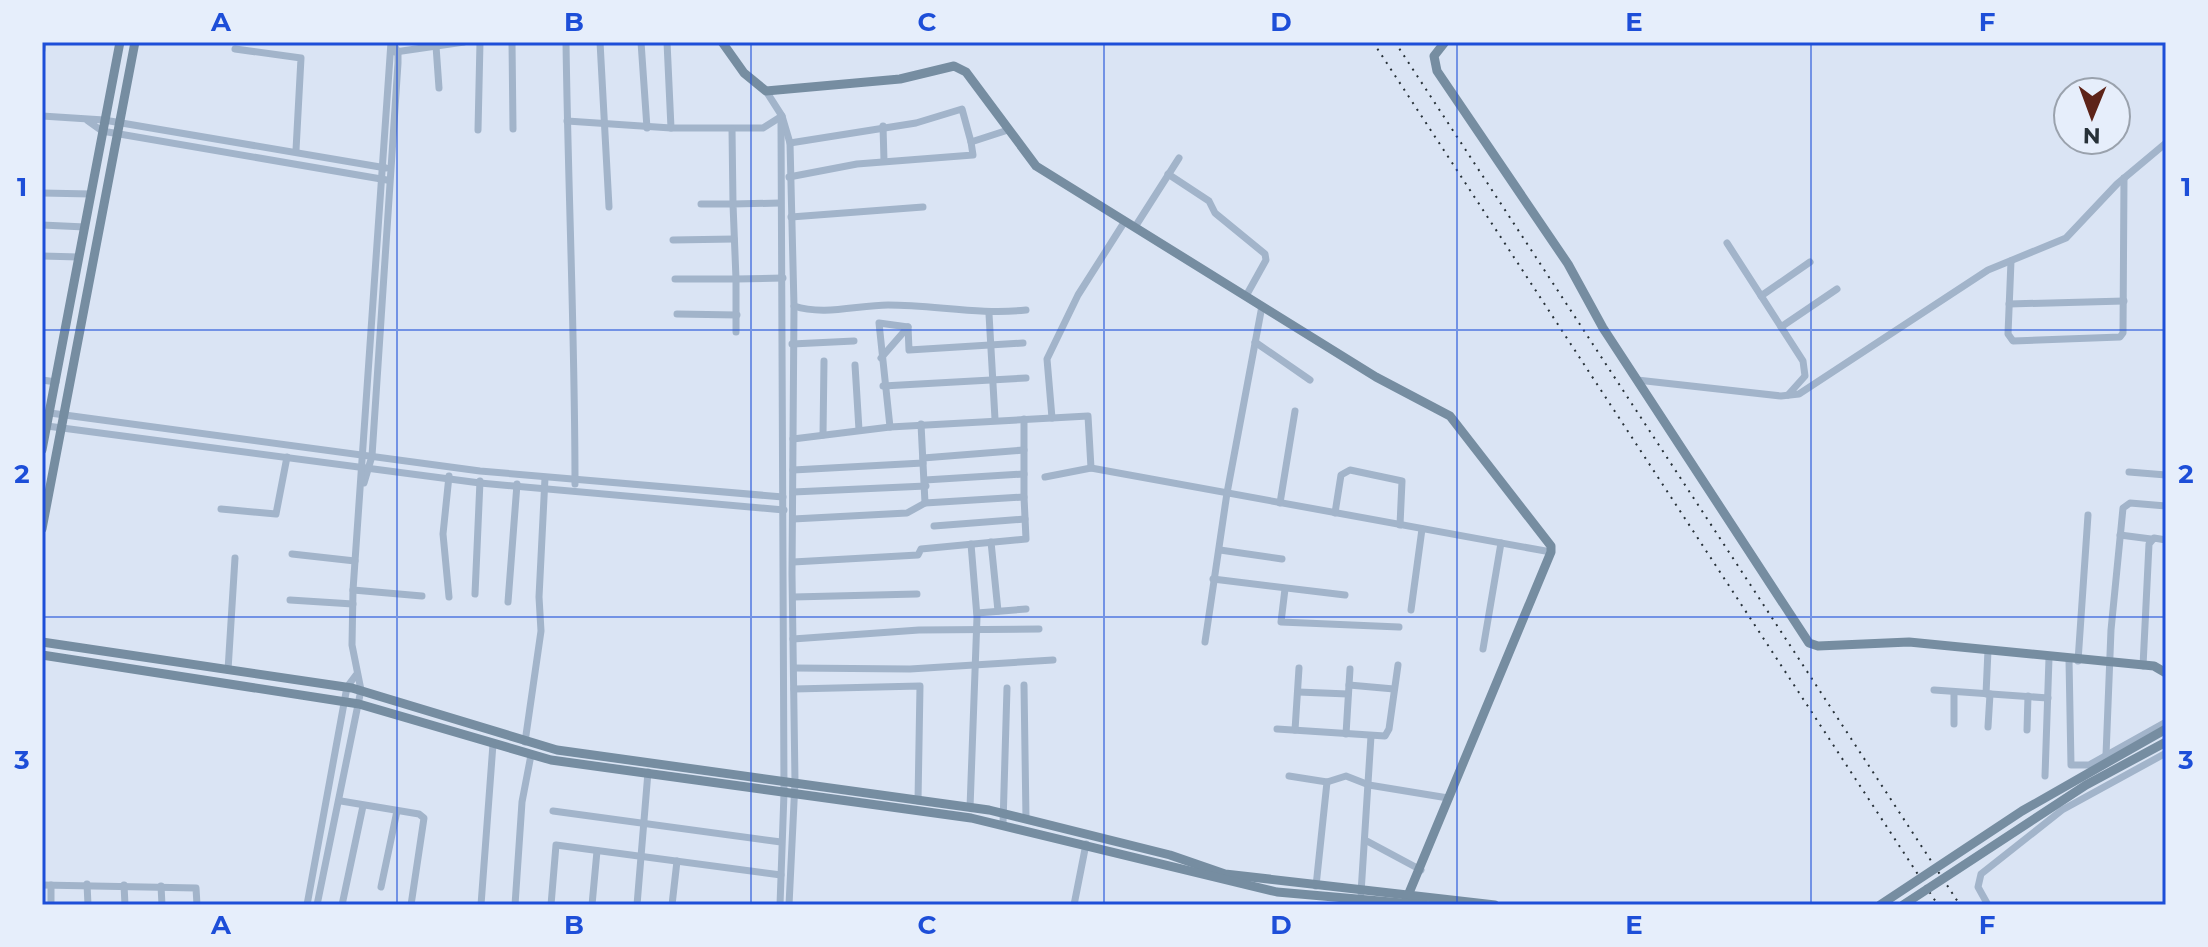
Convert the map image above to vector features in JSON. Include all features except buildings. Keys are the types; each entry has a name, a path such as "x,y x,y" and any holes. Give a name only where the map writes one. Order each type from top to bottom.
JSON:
{"street":[{"path":"42,50 43,42"},
{"path":"42,446 120,42"},
{"path":"42,529 45,494 61,427 135,42"},
{"path":"317,905 341,801 361,690 356,675 353,590 368,456 388,180 392,42"},
{"path":"394,52 415,46 464,42"},
{"path":"478,130 480,42"},
{"path":"512,42 513,129"},
{"path":"566,42 569,240 575,337 575,492"},
{"path":"600,42 609,207"},
{"path":"641,42 647,128"},
{"path":"667,42 671,128"},
{"path":"722,42 744,73 766,91 782,116 790,143 794,306 795,782 789,794 781,842 780,905"},
{"path":"1445,42 1434,56 1437,71 1568,264 1637,380 1809,643 1818,646 1909,642 2154,666 2166,673"},
{"path":"436,46 439,88"},
{"path":"235,49 301,58 296,150"},
{"path":"766,91 900,79 954,66 966,72 1036,166 1376,377 1450,416 1551,546 1551,552 1448,798 1413,901"},
{"path":"789,177 884,161 973,155 962,109 916,123 790,143"},
{"path":"42,116 104,120 296,150 388,168"},
{"path":"567,121 647,128 732,129 763,128 782,116"},
{"path":"782,116 779,145 783,278 781,497 784,782 789,794 789,905"},
{"path":"88,121 102,131 117,134 388,180"},
{"path":"883,126 884,161"},
{"path":"732,129 736,332"},
{"path":"971,142 1008,130"},
{"path":"1637,380 1787,396 1804,391 1984,273 2070,236 2124,178 2166,143"},
{"path":"1135,227 1179,158"},
{"path":"1168,174 1209,201 1215,213 1265,254 1266,260 1246,296"},
{"path":"2011,261 2008,334 2018,342 2120,337 2124,301 2124,178"},
{"path":"42,193 91,194"},
{"path":"701,204 780,203"},
{"path":"791,217 923,207"},
{"path":"1052,418 1047,359 1078,295 1125,221"},
{"path":"42,225 85,227"},
{"path":"673,240 734,239"},
{"path":"1727,243 1806,369 1801,383 1787,396"},
{"path":"42,256 79,257"},
{"path":"1761,296 1810,262"},
{"path":"675,279 783,278"},
{"path":"1781,327 1837,289"},
{"path":"2009,304 2124,301"},
{"path":"794,306 833,309 922,306 989,314 1026,310"},
{"path":"1205,642 1227,493 1262,306"},
{"path":"677,314 737,315"},
{"path":"989,314 995,419"},
{"path":"890,427 883,386 879,323 908,327"},
{"path":"908,327 909,350 1023,343"},
{"path":"881,358 908,327"},
{"path":"782,344 854,341"},
{"path":"1255,342 1310,380"},
{"path":"823,435 824,361"},
{"path":"855,365 859,430"},
{"path":"883,386 1026,378"},
{"path":"42,380 56,382"},
{"path":"48,410 63,415 480,471 781,497 1024,474"},
{"path":"1280,503 1295,411"},
{"path":"793,439 921,424 1088,416 1091,468"},
{"path":"793,562 918,555 921,549 1026,539 1024,419"},
{"path":"921,424 925,503"},
{"path":"47,426 480,483 782,509 793,515 907,513 925,503 1024,497"},
{"path":"793,470 1024,450"},
{"path":"221,509 276,514 287,457"},
{"path":"449,467 443,534 449,597"},
{"path":"1045,477 1091,468 1551,552"},
{"path":"1335,513 1341,475 1350,470 1402,481 1400,525"},
{"path":"475,594 480,471"},
{"path":"2129,472 2166,475"},
{"path":"508,602 518,475"},
{"path":"525,742 541,631 539,597 545,478"},
{"path":"2106,755 2109,664 2120,535 2127,504 2166,506"},
{"path":"2088,515 2073,660 2070,763 2089,765 2166,722"},
{"path":"934,526 1025,519"},
{"path":"1411,610 1422,529"},
{"path":"2120,535 2166,540"},
{"path":"2143,666 2151,539"},
{"path":"991,542 998,611"},
{"path":"1483,649 1501,543"},
{"path":"970,808 977,662 977,613 971,544"},
{"path":"1220,550 1282,559"},
{"path":"292,554 355,561"},
{"path":"228,670 235,558"},
{"path":"1213,579 1345,595"},
{"path":"1285,589 1281,622 1399,627"},
{"path":"353,590 422,596"},
{"path":"793,597 917,594"},
{"path":"290,600 353,604"},
{"path":"977,613 1026,609"},
{"path":"793,639 919,630 977,632 1039,629"},
{"path":"42,642 347,687 525,742 789,794 1026,819 1170,855 1225,874 1413,901 1495,905"},
{"path":"1988,650 1988,727"},
{"path":"42,655 359,704 531,755 795,782 970,808 1230,883 1277,892 1361,894"},
{"path":"2045,776 2049,658"},
{"path":"794,668 910,669 977,662 1053,660"},
{"path":"1277,729 1371,736 1387,734 1398,665"},
{"path":"1295,730 1299,668"},
{"path":"1346,734 1350,669"},
{"path":"307,905 344,701 347,687 356,675"},
{"path":"1024,685 1026,819"},
{"path":"1349,685 1394,689"},
{"path":"794,689 920,686 918,801"},
{"path":"1004,819 1007,688"},
{"path":"1934,690 2048,698"},
{"path":"1298,692 1348,694"},
{"path":"1954,692 1954,724"},
{"path":"2027,730 2028,696"},
{"path":"1880,905 2022,811 2166,729"},
{"path":"1361,894 1371,736"},
{"path":"1903,905 2086,785 2166,742"},
{"path":"481,905 493,744"},
{"path":"1988,905 1978,887 1981,874 2062,810 2166,753"},
{"path":"515,905 522,802 531,755"},
{"path":"637,905 648,768"},
{"path":"1289,776 1327,782 1346,776 1369,785 1448,798"},
{"path":"1316,886 1327,782"},
{"path":"341,801 419,814 424,822 411,905"},
{"path":"342,905 363,806"},
{"path":"381,887 397,811"},
{"path":"553,811 781,842"},
{"path":"1365,840 1420,873"},
{"path":"1074,905 1086,843"},
{"path":"551,905 556,845 781,875"},
{"path":"592,905 597,851"},
{"path":"672,905 677,861"},
{"path":"87,884 88,905"},
{"path":"51,905 46,885 87,884 196,888 197,905"},
{"path":"124,885 125,905"},
{"path":"161,886 162,905"}],"railway":[{"path":"1373,42 1938,905"},
{"path":"1395,42 1960,905"}]}
